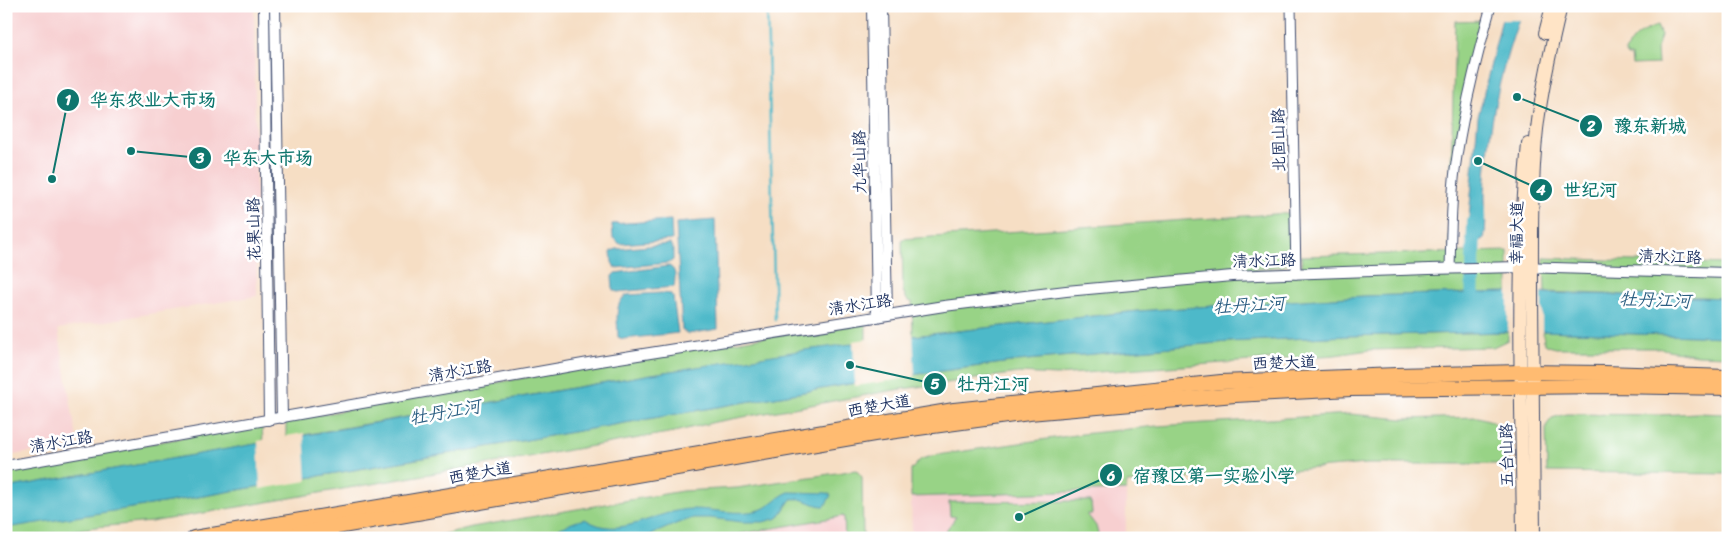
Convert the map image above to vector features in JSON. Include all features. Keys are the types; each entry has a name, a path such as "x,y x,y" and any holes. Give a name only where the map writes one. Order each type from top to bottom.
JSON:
{"highway":[{"name":"西楚大道","path":"194,538 954,410 1221,382 1526,372 1728,377"},
{"name":"西楚大道","path":"273,538 876,434 1029,413 1225,395 1342,389 1608,386 1728,388"}],"main road":[{"name":"幸福大道","path":"1526,372 1525,174 1534,88 1552,6"},
{"name":"幸福大道","path":"1526,267 1532,216 1537,131 1550,49 1561,6"},
{"name":"五台山路","path":"1526,372 1534,538"},
{"name":"五台山路","path":"1523,538 1527,387"}],"street":[{"name":"花果山路","path":"264,6 269,420"},
{"name":"花果山路","path":"275,6 282,418"},
{"name":"九华山路","path":"872,6 882,316"},
{"name":"九华山路","path":"881,6 882,316"},
{"name":"北固山路","path":"1291,6 1296,274"},
{"path":"1453,268 1452,200 1459,146 1464,116 1491,6"},
{"name":"清水江路","path":"6,466 600,361 882,316 1066,291 1232,276 1453,268 1526,267 1728,273"}],"shaded area":[{"path":"6,6 254,6 257,296 58,329 78,445 6,456"},
{"path":"1126,490 1126,538 912,538 911,497"},
{"path":"845,516 845,538 717,538"}],"green space":[{"path":"1484,20 1467,91 1449,247 1455,21"},
{"path":"1657,26 1661,35 1657,49 1658,64 1632,65 1631,56 1627,56 1625,51 1637,36"},
{"path":"1290,213 1290,262 1283,266 1214,273 1302,268 1301,256 1508,251 1508,292 1364,296 1138,311 913,336 912,302 907,300 903,291 902,239"},
{"path":"1544,258 1728,264 1728,298 1545,292"},
{"path":"866,320 866,342 652,374 286,438 286,421 567,370"},
{"path":"1543,331 1728,337 1728,356 1698,355 1656,348 1556,348 1544,343"},
{"path":"1508,332 1508,340 1493,347 1369,350 1335,355 1056,375 1019,373 895,390 715,422 674,432 151,522 96,527 21,538 6,538 6,527 163,503 873,380 1026,360 1228,342 1346,336"},
{"path":"1350,414 1403,419 1478,417 1492,421 1503,431 1508,444 1508,464 1367,464 1127,483 1126,490 911,497 911,470 921,459 937,455 1082,434 1157,426"},
{"path":"1566,414 1660,415 1728,414 1728,474 1547,472 1546,426 1552,418"},
{"path":"262,424 263,443 6,488 6,469"},
{"path":"856,470 862,477 863,538 845,538 844,516 716,538 428,538 472,527 682,491 737,488"},
{"path":"1091,501 1092,514 1087,514 1096,526 1099,538 945,538 947,529 956,517 950,516 949,502"}],"water":[{"path":"1505,6 1524,6 1504,66 1494,113 1485,194 1486,223 1484,240 1467,239 1478,117"},
{"path":"671,220 672,240 620,244 613,238 612,224"},
{"path":"715,220 718,329 688,334 682,330 676,223"},
{"path":"670,244 673,248 673,260 669,263 615,268 612,262 611,251 617,249"},
{"path":"669,266 674,272 674,287 617,292 613,289 612,276 615,273"},
{"path":"1508,292 1728,298 1728,337 1543,331 1346,336 1228,342 1026,360 873,380 163,503 6,528 6,488 652,374 805,350 913,336 1138,311 1364,296"},
{"path":"671,294 673,297 678,333 623,339 618,337 618,308 627,295"},
{"path":"789,492 827,493 831,495 825,506 801,499 791,499 778,518 763,522 693,518 643,538 536,538 585,519 598,525 611,527 638,523 664,514 691,509 752,512 764,508"}],"pier":[{"path":"1503,6 1527,6 1522,20 1499,20"},
{"path":"1508,289 1542,290 1542,333 1508,334"},
{"path":"913,333 915,377 855,386 853,341"},
{"path":"304,433 307,481 260,489 258,441"}],"waterway":[{"path":"767,6 775,320"},
{"path":"1472,312 1474,221"}],"place":[{"name":"豫东新城","path":"1517,97"},
{"name":"华东大市场","path":"131,151"},
{"name":"世纪河","path":"1478,161"},
{"name":"华东农业大市场","path":"52,179"},
{"name":"牡丹江河","path":"850,365"},
{"name":"宿豫区第一实验小学","path":"1019,517"}]}
